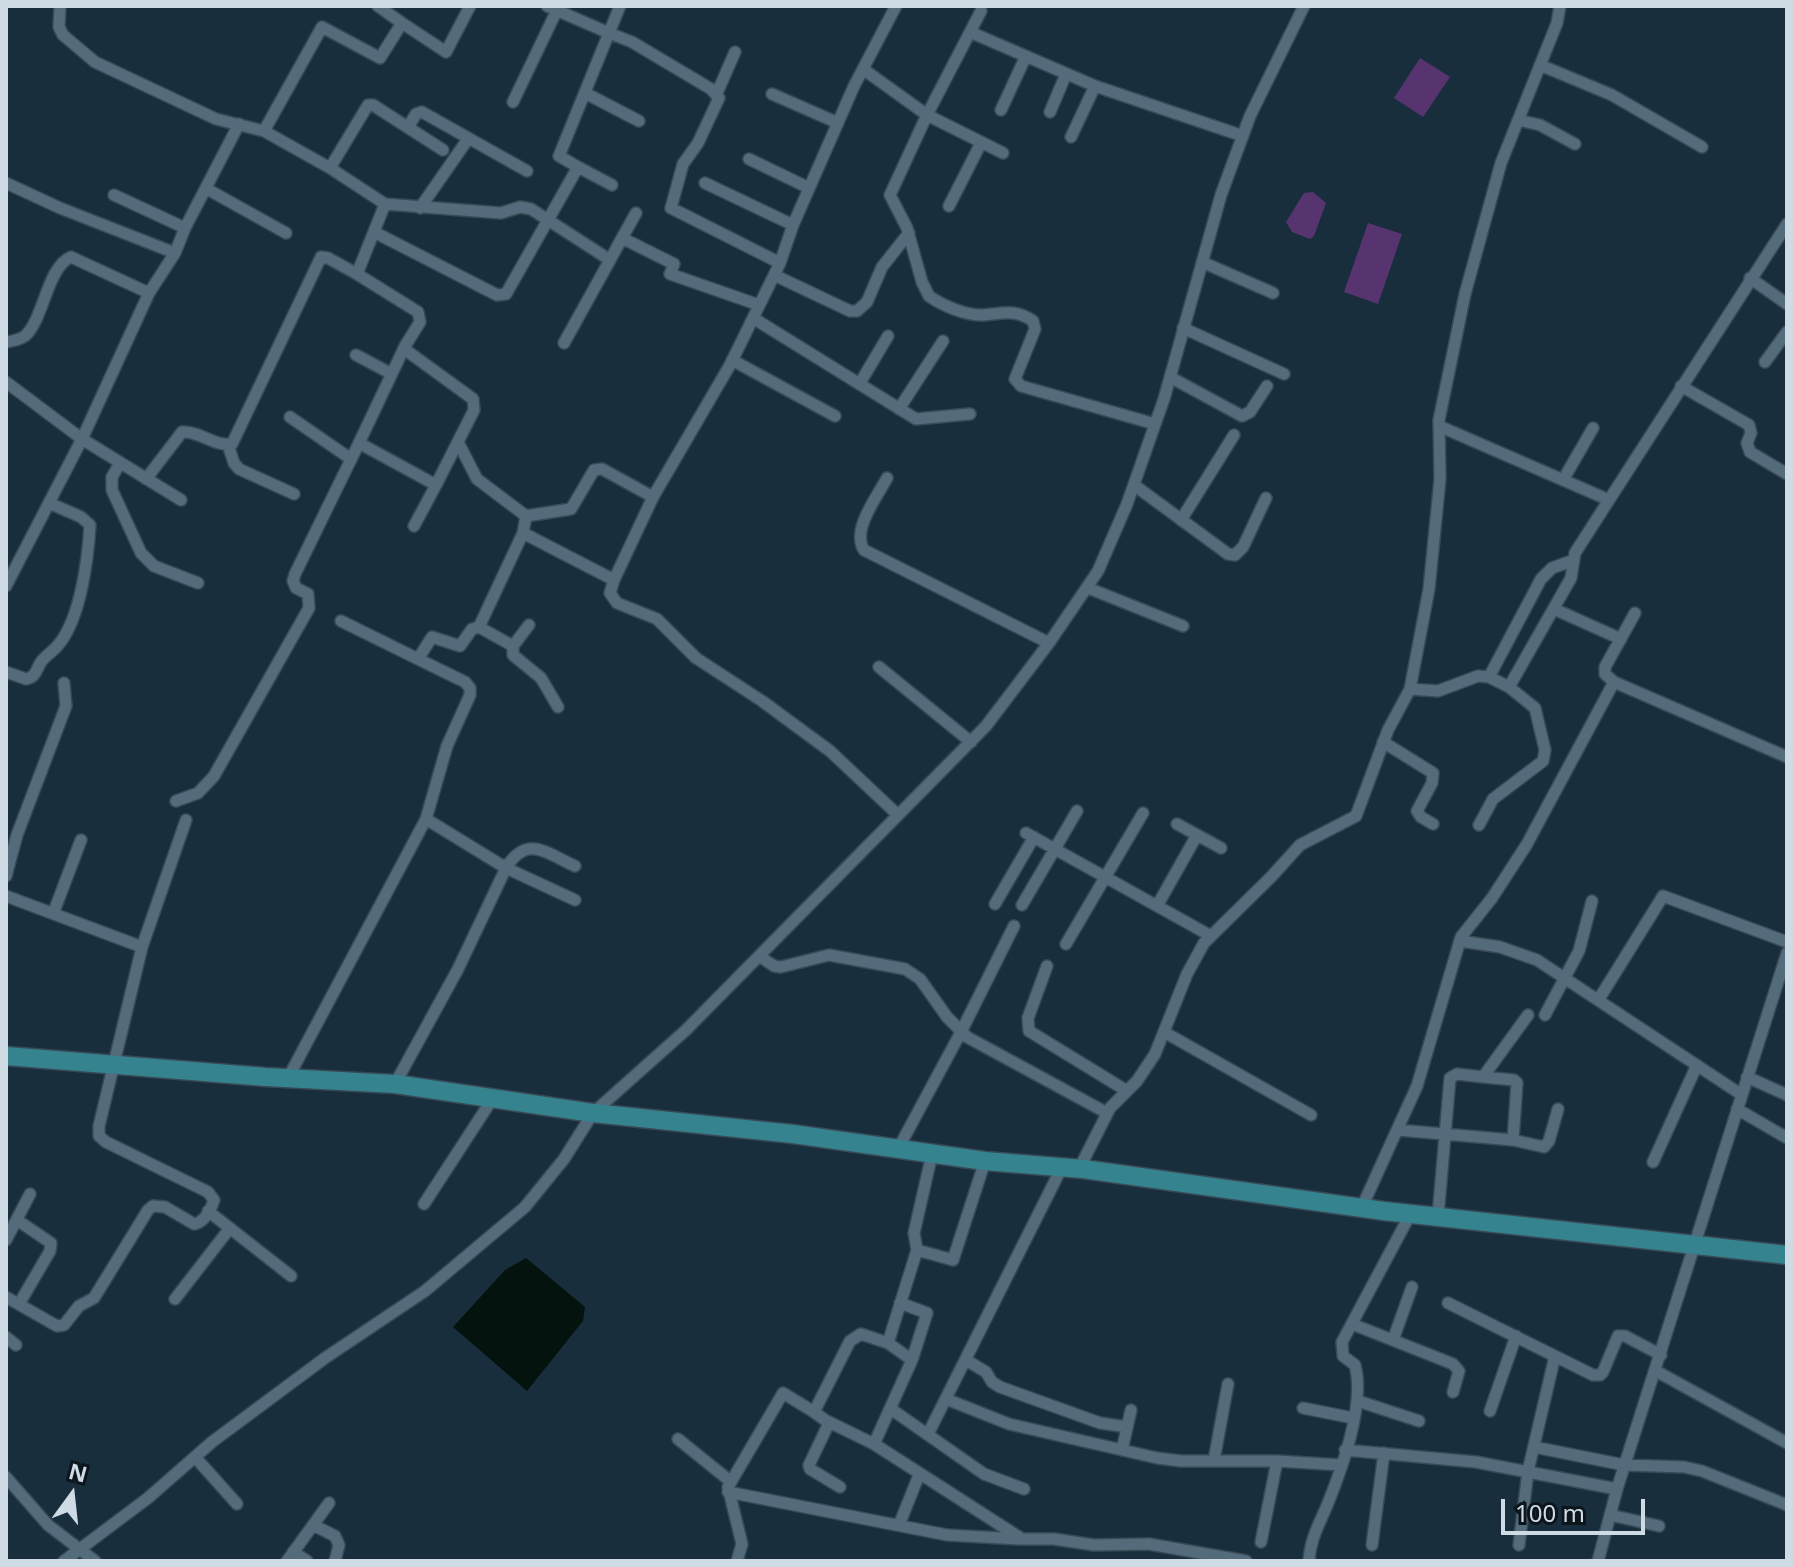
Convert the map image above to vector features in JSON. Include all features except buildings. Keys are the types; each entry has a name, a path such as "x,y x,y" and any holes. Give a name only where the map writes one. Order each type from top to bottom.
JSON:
{"main road":[{"path":"6,1056 395,1084 593,1113 793,1134 985,1161 1071,1168 1411,1213 1787,1255"}],"street":[{"path":"60,6 59,27 63,35 95,62 216,119 264,131 330,168 385,204 501,213 520,207 531,209 610,260"},
{"path":"378,6 446,52 470,6"},
{"path":"612,185 559,156 587,94 620,6"},
{"path":"896,6 838,123 777,269 732,360 653,497 610,593 617,603 657,619 696,658 830,751 898,815"},
{"path":"64,1561 325,1358 425,1291 525,1207 564,1159 593,1113 686,1030 986,726 1049,643 1098,571 1134,485 1155,424 1221,195 1243,136 1304,6"},
{"path":"928,1434 1071,1168 1107,1113 1146,1069 1187,974 1211,936 1300,845 1356,816 1383,742 1410,689 1429,589 1440,479 1439,426 1465,294 1501,163 1557,23 1560,6"},
{"path":"513,102 552,8 640,46 717,93"},
{"path":"981,11 890,195 909,233 922,282 929,296 968,313 985,315 1007,311 1033,321 1035,329 1015,379 1021,386 1155,424"},
{"path":"264,131 322,27 380,58 402,23"},
{"path":"970,32 1095,86 1243,136"},
{"path":"735,52 717,93 718,104 683,164 671,208 850,311 857,311 867,302 882,267 909,233"},
{"path":"1001,110 1026,56"},
{"path":"1540,65 1612,95 1702,147"},
{"path":"863,69 927,115 1003,153"},
{"path":"1050,112 1066,74"},
{"path":"1071,137 1095,86"},
{"path":"587,94 639,121"},
{"path":"772,94 838,123"},
{"path":"330,168 368,105 373,105 443,150"},
{"path":"408,127 416,114 422,112 527,171"},
{"path":"1518,120 1540,125 1575,144"},
{"path":"6,586 82,439 149,293 175,253 239,124"},
{"path":"420,208 468,139"},
{"path":"949,206 981,143"},
{"path":"749,159 809,188"},
{"path":"374,232 502,296 506,294 578,167"},
{"path":"6,183 60,208 175,253"},
{"path":"705,183 793,225"},
{"path":"207,189 286,233"},
{"path":"114,195 185,228"},
{"path":"357,274 385,204"},
{"path":"564,343 636,213"},
{"path":"1509,687 1554,609 1573,573 1574,560 1609,500 1750,278 1785,231"},
{"path":"622,238 674,264 670,274 759,305"},
{"path":"6,342 18,340 28,332 61,265 71,257 149,293"},
{"path":"176,801 198,793 214,776 309,608 308,594 296,588 293,581 295,574 390,373 420,322 418,312 357,274 321,257 236,439 228,445"},
{"path":"1202,262 1273,293"},
{"path":"1750,278 1787,304"},
{"path":"753,318 916,419 970,414"},
{"path":"1183,328 1284,374"},
{"path":"1765,362 1787,332"},
{"path":"860,383 888,336"},
{"path":"899,409 943,341"},
{"path":"405,346 407,351 473,399 474,410 414,526"},
{"path":"356,355 390,373"},
{"path":"732,360 835,416"},
{"path":"1170,377 1242,416 1250,412 1267,386"},
{"path":"6,382 82,439 181,500"},
{"path":"1681,386 1749,425 1751,433 1747,443 1750,452 1787,474"},
{"path":"290,417 351,459"},
{"path":"1439,426 1609,500"},
{"path":"1563,480 1593,428"},
{"path":"146,479 182,432 195,433 228,445"},
{"path":"1181,520 1234,435"},
{"path":"359,443 436,485"},
{"path":"459,444 477,479 526,516 571,509 594,470 602,469 653,497"},
{"path":"228,445 239,469 294,494"},
{"path":"120,463 111,484 141,553 154,566 198,583"},
{"path":"887,478 861,528 859,537 864,550 1049,643"},
{"path":"1134,485 1228,554 1235,555 1243,547 1266,498"},
{"path":"6,672 26,679 34,676 65,634 76,605 89,552 90,525 81,517 49,503"},
{"path":"479,627 523,533 526,516"},
{"path":"523,533 614,580"},
{"path":"1489,677 1541,579 1552,568 1574,560"},
{"path":"1088,588 1183,626"},
{"path":"1554,609 1621,639"},
{"path":"1635,613 1604,670 1614,682 1787,757"},
{"path":"288,1078 426,819 447,746 470,695 470,688 465,682 341,621"},
{"path":"529,625 513,646 513,655 541,678 558,707"},
{"path":"418,659 432,637 460,646 472,629 479,627 513,646"},
{"path":"879,667 971,742"},
{"path":"1410,689 1438,691 1470,677 1489,677 1509,687 1535,708 1545,756 1537,768 1493,799 1479,825"},
{"path":"1362,1207 1417,1086 1460,941 1527,844 1614,682"},
{"path":"6,876 12,833 66,706 68,697 64,683"},
{"path":"1383,742 1433,773 1432,783 1417,811 1433,824"},
{"path":"1022,905 1077,811"},
{"path":"1066,944 1143,813"},
{"path":"426,819 506,868 575,900"},
{"path":"6,1297 57,1326 64,1325 79,1306 94,1298 148,1210 153,1206 165,1207 194,1224 202,1221 214,1200 208,1192 99,1136 142,947 186,820"},
{"path":"1177,824 1221,848"},
{"path":"995,904 1030,835 1211,936"},
{"path":"1157,906 1197,835"},
{"path":"53,914 81,840"},
{"path":"395,1084 458,969 506,868 519,850 531,847 575,866"},
{"path":"6,896 142,947"},
{"path":"1599,999 1663,896 1674,897 1700,910 1787,942"},
{"path":"1545,1015 1582,943 1592,901"},
{"path":"898,1149 1014,926"},
{"path":"1460,941 1500,947 1537,960 1742,1095"},
{"path":"1598,1561 1624,1465 1787,953"},
{"path":"759,956 781,967 829,955 905,969 920,979 961,1032 1107,1113"},
{"path":"1047,966 1028,1018 1029,1031 1127,1091"},
{"path":"1483,1077 1528,1015"},
{"path":"1164,1032 1311,1115"},
{"path":"1653,1162 1697,1065"},
{"path":"1438,1216 1450,1078 1457,1074 1509,1079 1517,1083 1513,1140"},
{"path":"1747,1077 1787,1095"},
{"path":"424,1204 493,1098"},
{"path":"1398,1130 1513,1140 1544,1147 1549,1141 1558,1109"},
{"path":"1737,1109 1787,1138"},
{"path":"888,1343 917,1250 914,1233 932,1154"},
{"path":"917,1250 953,1260 985,1161"},
{"path":"6,1240 30,1194"},
{"path":"208,1211 291,1276"},
{"path":"1309,1561 1311,1542 1331,1496 1358,1401 1355,1365 1343,1356 1342,1342 1411,1213"},
{"path":"17,1220 48,1239 51,1248 19,1304"},
{"path":"175,1299 230,1228"},
{"path":"1393,1340 1412,1287"},
{"path":"874,1444 912,1360 927,1313 900,1303"},
{"path":"1448,1303 1596,1376 1603,1372 1618,1336 1625,1336 1661,1355"},
{"path":"1352,1324 1457,1367 1453,1392"},
{"path":"814,1412 850,1341 861,1334 888,1343 912,1360"},
{"path":"1490,1411 1516,1336"},
{"path":"1519,1545 1528,1471 1555,1356"},
{"path":"966,1360 982,1368 995,1385 1100,1423 1127,1427"},
{"path":"1656,1371 1787,1443"},
{"path":"1214,1460 1228,1384"},
{"path":"737,1561 742,1544 729,1487 783,1393 827,1421 874,1444 1022,1539"},
{"path":"946,1399 1009,1424 1171,1460 1341,1465"},
{"path":"1358,1401 1419,1421"},
{"path":"1303,1408 1353,1418"},
{"path":"891,1409 984,1474 1024,1489"},
{"path":"1122,1450 1131,1410"},
{"path":"827,1421 828,1427 809,1465 810,1469 840,1487"},
{"path":"678,1439 729,1487 899,1525 947,1535 1054,1539 1094,1545 1149,1544 1208,1558 1246,1561"},
{"path":"1534,1447 1624,1465 1684,1467 1702,1471 1787,1505"},
{"path":"1345,1450 1436,1457 1617,1489"},
{"path":"1372,1545 1384,1453"},
{"path":"195,1457 237,1504"},
{"path":"1261,1542 1277,1461"},
{"path":"899,1525 919,1475"},
{"path":"6,1477 48,1525 95,1561"},
{"path":"307,1561 290,1557 329,1503"},
{"path":"1610,1515 1659,1526"},
{"path":"313,1525 335,1536 339,1545 335,1561"}],"shaded area":[{"path":"1420,58 1450,77 1423,117 1394,98"},
{"path":"1313,192 1326,203 1314,236 1310,239 1292,232 1286,222 1304,193"},
{"path":"1368,223 1402,234 1378,304 1344,292"},
{"path":"526,1258 585,1307 583,1321 527,1391 453,1327 505,1270"}]}
